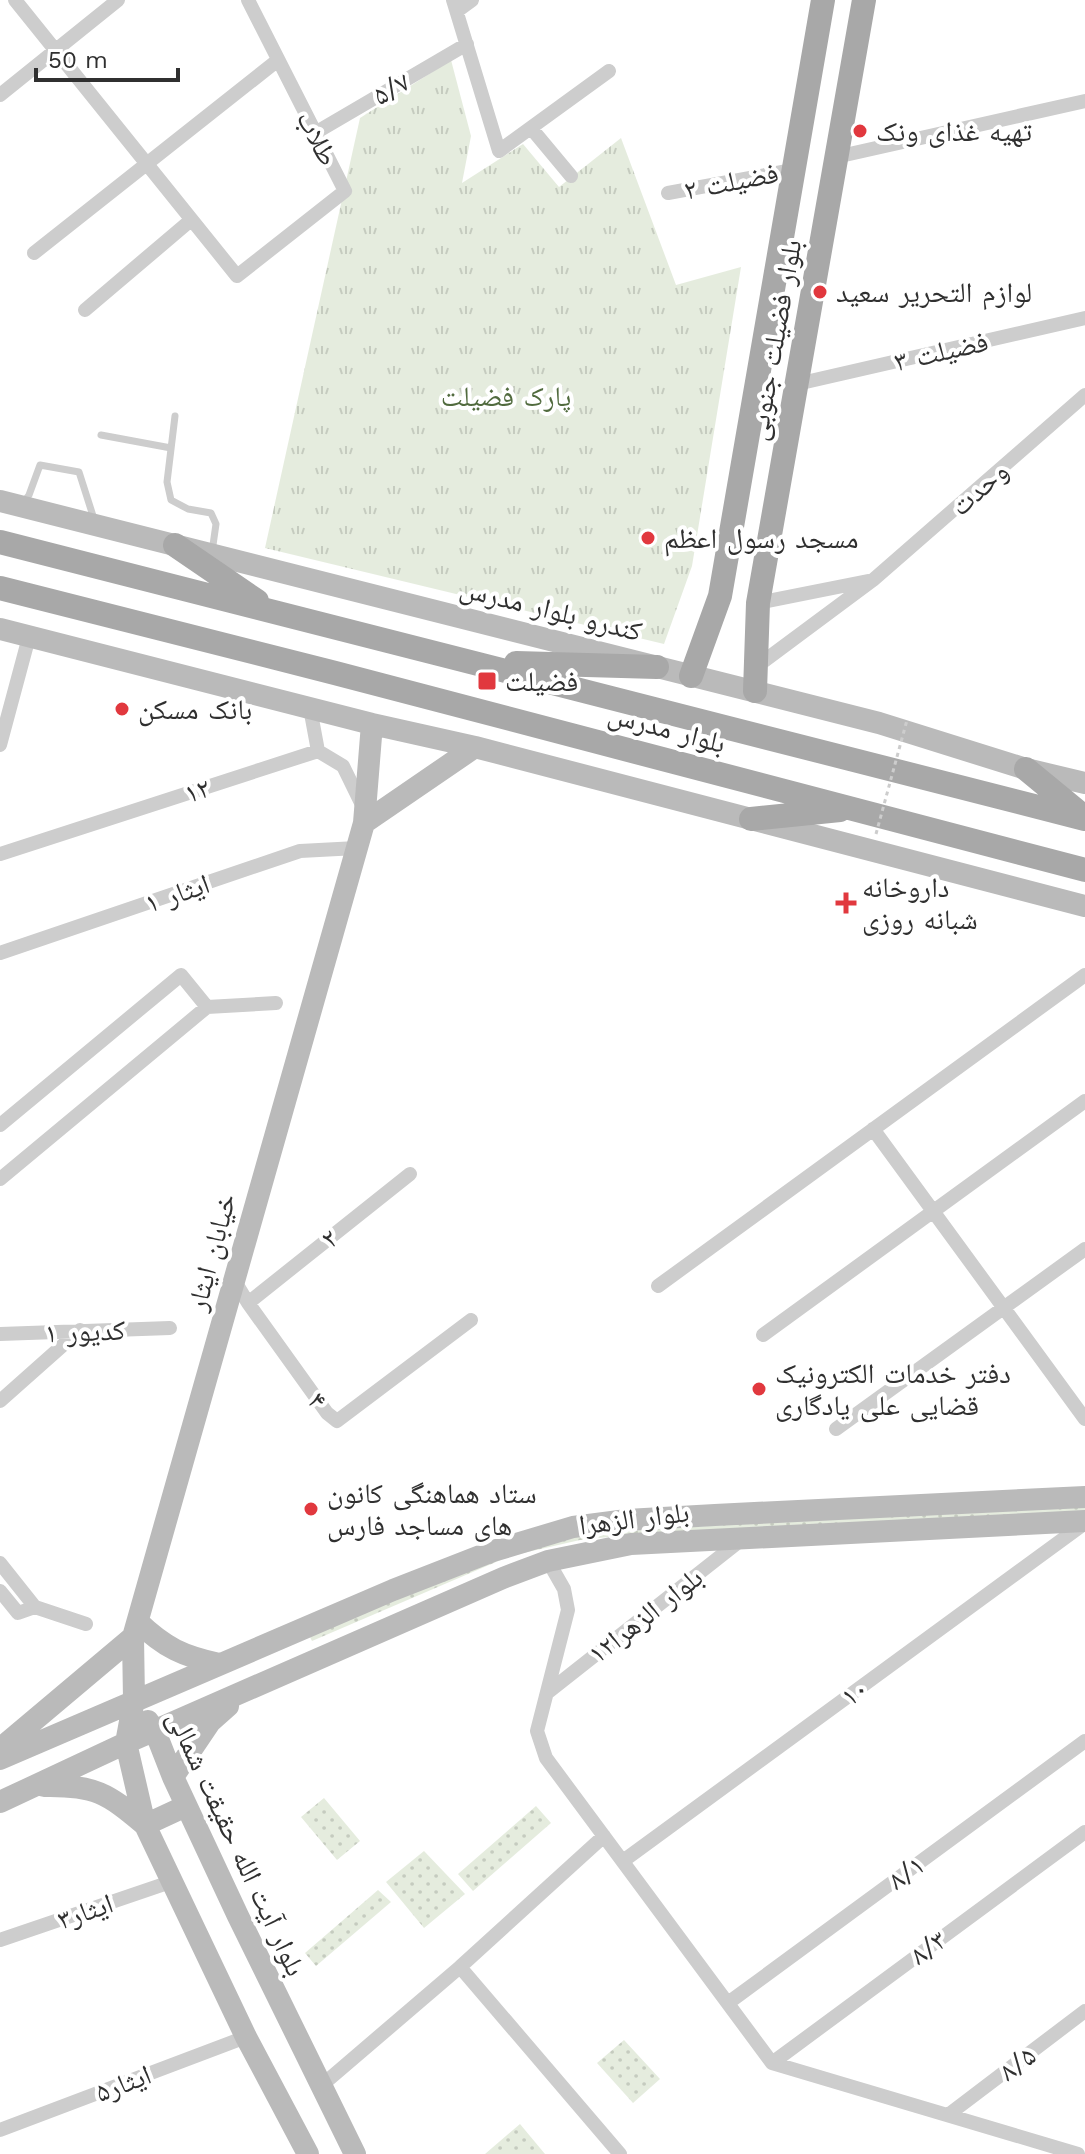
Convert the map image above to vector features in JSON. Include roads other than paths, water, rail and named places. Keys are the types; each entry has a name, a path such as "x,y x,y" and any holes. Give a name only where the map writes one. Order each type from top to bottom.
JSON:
{"main road":[{"name":"بلوار فضیلت جنوبی","path":"691,676 720,596 823,0"},
{"name":"بلوار فضیلت جنوبی","path":"755,679 758,603 864,0"},
{"path":"772,289 812,298"},
{"name":"کندرو بلوار مدرس","path":"10,503 691,676 755,679 879,723 1026,769 1085,783"},
{"name":"بلوار مدرس","path":"0,542 1085,818"},
{"path":"175,545 272,611"},
{"name":"بلوار مدرس","path":"0,588 1085,870"},
{"path":"720,596 720,606 726,614 735,618 745,618 758,603"},
{"path":"0,629 372,724 475,747 1085,906"},
{"path":"472,662 657,667"},
{"path":"364,818 372,724"},
{"path":"364,818 475,747"},
{"path":"1026,769 1085,818"},
{"path":"751,819 858,809"},
{"name":"خیابان ایثار","path":"134,1700 136,1630 364,818"},
{"name":"بلوار الزهرا","path":"0,1759 393,1590 493,1551 573,1527 627,1520 1085,1497"},
{"name":"بلوار الزهرا","path":"0,1802 126,1743 548,1561 631,1544 1085,1522"},
{"path":"0,1749 136,1630 184,1655 219,1664"},
{"path":"173,1777 210,1722 242,1693"},
{"name":"بلوار آیت الله حقیقت شمالی","path":"134,1700 155,1731 186,1806 355,2154"},
{"name":"بلوار آیت الله حقیقت شمالی","path":"134,1700 126,1743 145,1825 246,2037 308,2154"},
{"path":"35,1787 67,1786 95,1790 114,1798 145,1825 186,1806"}],"street":[{"path":"15,0 191,220 85,310"},
{"path":"0,95 118,0"},
{"name":"طلاب","path":"191,220 237,276 345,191 248,0"},
{"path":"472,0 455,5 499,151 609,71"},
{"name":"۵/۷","path":"315,133 467,44"},
{"path":"34,253 278,60"},
{"path":"836,157 1085,101"},
{"path":"531,128 571,176"},
{"name":"فضیلت ۲","path":"668,193 793,170"},
{"name":"فضیلت ۳","path":"797,384 1085,318"},
{"name":"وحدت","path":"755,679 1085,395"},
{"path":"758,603 873,580"},
{"path":"0,745 29,637"},
{"path":"310,708 318,751 343,766 364,818"},
{"name":"۱۲","path":"0,854 318,751"},
{"name":"ایثار ۱","path":"0,953 300,851 357,848"},
{"path":"0,1125 181,975 207,1007"},
{"path":"658,1286 873,1129 1083,982"},
{"path":"0,1179 207,1007 276,1003"},
{"path":"763,1335 1085,1101"},
{"path":"873,1129 1004,1308 1079,1399 1085,1419"},
{"name":"۲","path":"248,1303 410,1174"},
{"path":"836,1429 1085,1249"},
{"name":"۴","path":"233,1278 327,1413 337,1421 471,1320"},
{"name":"کدیور ۱","path":"0,1334 170,1328"},
{"path":"0,1401 80,1330"},
{"name":"۱۰","path":"623,1861 1085,1522"},
{"name":"بلوار الزهرا۱۲","path":"546,1693 743,1538"},
{"path":"548,1561 564,1589 568,1610 537,1731 546,1758 772,2063 1078,2154"},
{"path":"0,1563 35,1607 86,1624"},
{"path":"0,1591 18,1613 35,1607"},
{"name":"۸/۱","path":"728,2003 1085,1741"},
{"name":"۸/۳","path":"772,2063 1085,1832"},
{"path":"321,2086 460,1967 604,1836"},
{"name":"ایثار۳","path":"0,1940 170,1882"},
{"path":"460,1967 620,2154"},
{"name":"۸/۵","path":"948,2115 1085,2011"},
{"name":"ایثار۵","path":"0,2130 246,2037"}],"lane":[{"path":"175,416 167,482 171,500 188,509 211,513 216,524 212,554"},
{"path":"101,435 171,448"},
{"path":"10,503 29,495 40,465 79,472 96,525"}],"place":[{"name":"تهیه غذای ونک","path":"860,131"},
{"name":"لوازم التحریر سعید","path":"820,292"},
{"name":"مسجد رسول اعظم","path":"648,538"},
{"name":"فضیلت","path":"487,681"},
{"name":"بانک مسکن","path":"122,709"},
{"name":"داروخانه شبانه روزی","path":"846,903"},
{"name":"دفتر خدمات الکترونیک قضایی علی یادگاری","path":"759,1389"},
{"name":"ستاد هماهنگی کانون های مساجد فارس","path":"311,1509"}],"park label":[{"name":"پارک فضیلت","path":"506,396"}]}
